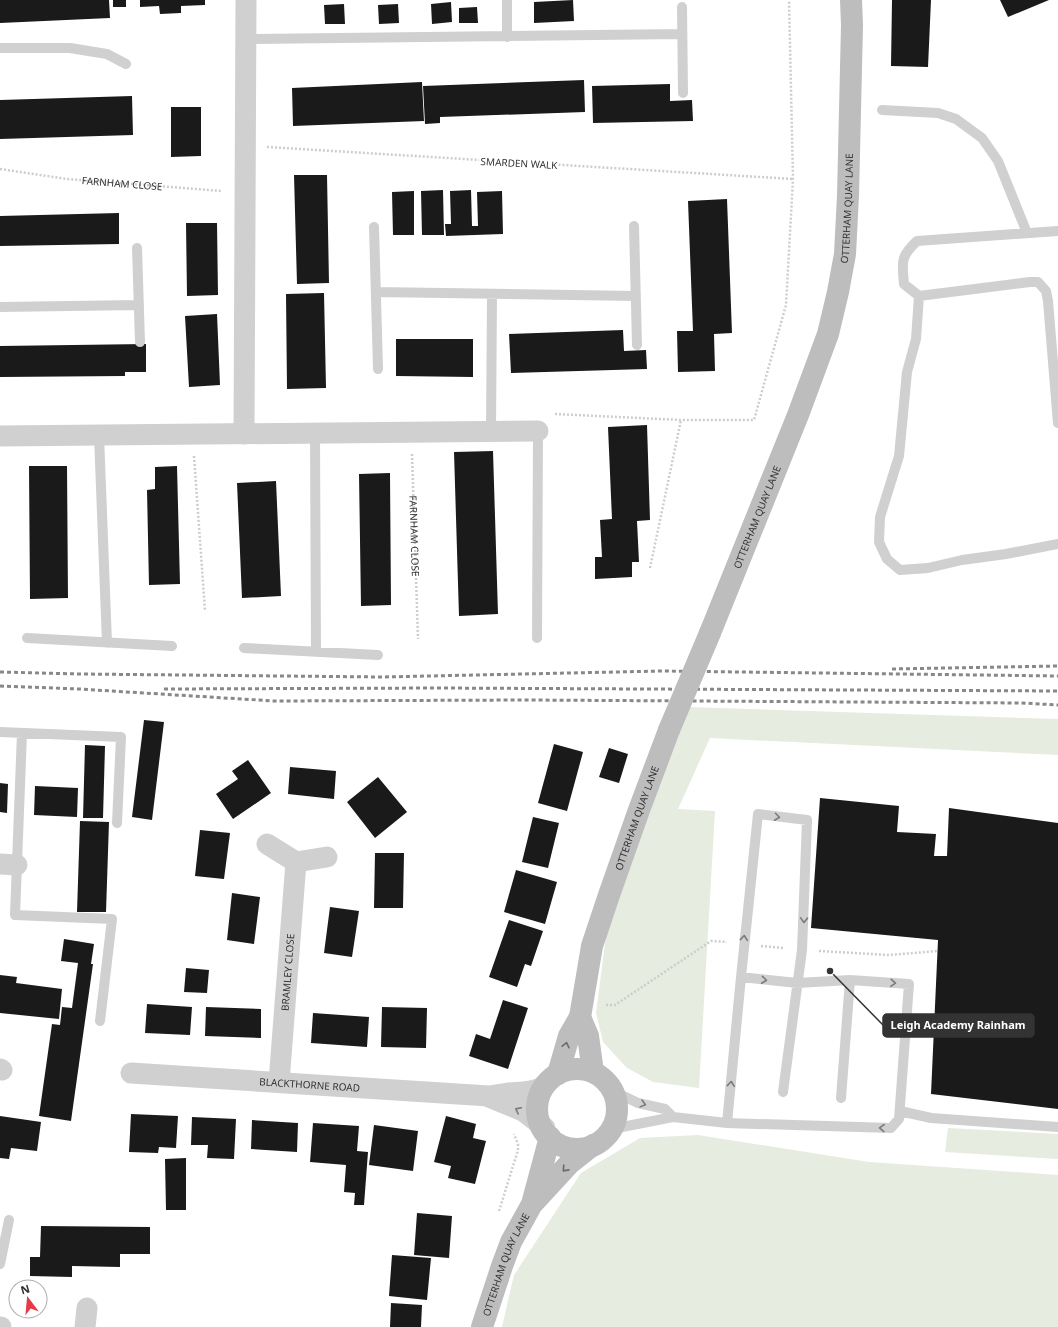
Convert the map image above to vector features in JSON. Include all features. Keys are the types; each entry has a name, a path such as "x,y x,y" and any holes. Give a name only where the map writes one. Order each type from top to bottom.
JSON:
{"street":[{"path":"244,434 246,0"},
{"name":"OTTERHAM QUAY LANE","path":"612,1129 601,1141 580,1148 572,1148 556,1142 547,1133 540,1118 538,1106 539,1096 551,1081 568,1036 580,1017 592,946 639,810 798,415 828,334 845,254 848,196 852,25 851,0"},
{"path":"0,436 538,431"},
{"path":"267,844 296,862 327,857"},
{"name":"BRAMLEY CLOSE","path":"279,1082 296,862"},
{"path":"580,1017 588,1036 593,1072"},
{"path":"551,1081 576,1069 593,1072 605,1081 613,1091 617,1105 617,1119 612,1129"},
{"name":"BLACKTHORNE ROAD","path":"131,1073 279,1082 498,1101 522,1111 547,1133"},
{"name":"BLACKTHORNE ROAD","path":"498,1101 509,1093 538,1090 551,1081"},
{"name":"OTTERHAM QUAY LANE","path":"532,1204 547,1133"},
{"name":"OTTERHAM QUAY LANE","path":"482,1327 511,1242 532,1204 564,1168 594,1144"}],"lane":[{"path":"507,0 507,37"},
{"path":"682,7 683,93"},
{"path":"245,39 682,34"},
{"path":"0,48 70,48 107,54 126,64"},
{"path":"882,110 938,113 956,119 982,138 998,160 1027,233"},
{"path":"634,226 637,345"},
{"path":"374,227 378,369"},
{"path":"1058,231 917,241 907,250 902,262 904,284 919,296 1038,282 1046,291 1048,301 1058,422"},
{"path":"137,248 140,342"},
{"path":"376,292 636,296"},
{"path":"491,431 492,294"},
{"path":"919,296 916,339 907,372 899,456 880,517 879,542 887,559 900,570 928,568 962,560 1006,554 1058,544"},
{"path":"0,307 139,305"},
{"path":"537,638 538,431"},
{"path":"315,433 316,651"},
{"path":"100,435 106,643"},
{"path":"27,638 172,646"},
{"path":"244,648 378,655"},
{"path":"0,732 120,737 118,823"},
{"path":"22,733 8,865 16,915 112,919 100,1021"},
{"path":"727,1123 758,814 808,820 802,950 783,1092"},
{"path":"612,1129 673,1117 727,1123 891,1128 899,1118 900,1111 909,984 850,980 797,983 741,977"},
{"path":"841,1098 850,980"},
{"path":"613,1091 638,1103 665,1109 673,1117"},
{"path":"900,1111 931,1118 1058,1128"},
{"path":"0,1264 9,1220"}],"path":[{"path":"554,414 681,420 754,420 786,305 793,179 789,0"},
{"name":"SMARDEN WALK","path":"245,146 793,179"},
{"name":"FARNHAM CLOSE","path":"0,169 67,180 245,193"},
{"path":"650,568 681,420"},
{"name":"FARNHAM CLOSE","path":"411,432 418,639"},
{"path":"193,434 205,611"},
{"path":"498,1101 504,1119 515,1137 518,1148 498,1215"}],"shaded area":[{"path":"687,707 1058,719 1058,755 710,738 678,809 715,811 699,1088 653,1082 627,1068 603,1042 596,1013 607,929"},
{"path":"948,1128 1058,1134 1058,1159 945,1152"},
{"path":"698,1135 869,1162 1058,1175 1058,1327 502,1327 514,1275 581,1173 640,1138"}],"building":[{"path":"0,0 109,0 110,18 0,23"},
{"path":"113,0 126,0 126,7 113,7"},
{"path":"140,0 205,0 205,5 181,6 181,13 160,14 159,6 140,7"},
{"path":"573,0 574,21 534,23 534,2"},
{"path":"892,0 931,0 928,67 891,66"},
{"path":"1000,0 1049,0 1008,17"},
{"path":"451,2 452,22 432,24 431,4"},
{"path":"344,4 345,24 325,24 324,5"},
{"path":"398,4 399,23 379,24 378,5"},
{"path":"477,7 478,23 459,23 459,8"},
{"path":"584,80 585,112 440,117 440,123 425,124 423,86"},
{"path":"422,82 424,121 293,126 292,88"},
{"path":"670,84 670,101 692,100 693,121 593,123 592,86"},
{"path":"132,96 133,135 0,139 0,100"},
{"path":"171,107 201,107 201,156 171,157"},
{"path":"294,175 327,175 329,283 297,284"},
{"path":"443,190 444,235 422,235 421,191"},
{"path":"471,190 472,226 478,226 477,192 502,191 503,234 446,236 445,224 451,224 450,191"},
{"path":"414,191 414,235 393,235 392,192"},
{"path":"727,199 732,333 714,334 715,371 678,372 677,331 693,331 688,201"},
{"path":"119,213 119,244 0,246 0,216"},
{"path":"186,223 217,223 218,295 187,296"},
{"path":"324,293 326,388 287,389 286,294"},
{"path":"217,314 220,385 189,387 185,316"},
{"path":"623,330 624,351 646,350 647,369 511,373 509,334"},
{"path":"396,339 473,339 473,377 396,376"},
{"path":"146,344 146,372 125,372 125,376 0,377 0,346"},
{"path":"647,425 650,520 637,521 639,562 632,562 632,577 595,579 595,557 602,557 600,520 612,519 608,427"},
{"path":"493,451 498,614 459,616 454,452"},
{"path":"29,466 67,466 68,598 30,599"},
{"path":"177,466 180,584 149,585 147,490 155,489 155,467"},
{"path":"390,473 391,605 361,606 359,474"},
{"path":"276,481 281,596 242,598 237,483"},
{"path":"144,720 164,722 152,820 132,817"},
{"path":"554,744 583,752 567,811 538,803"},
{"path":"85,745 105,746 103,818 83,818"},
{"path":"609,748 628,754 619,783 599,777"},
{"path":"248,760 271,793 233,819 216,794 238,779 232,771"},
{"path":"290,767 336,771 334,799 288,794"},
{"path":"378,777 407,812 375,838 347,802"},
{"path":"0,783 8,784 7,813 0,812"},
{"path":"35,786 78,788 77,817 34,815"},
{"path":"820,798 899,806 897,832 936,834 934,856 947,856 949,808 1058,823 1058,1109 931,1094 938,940 811,928"},
{"path":"533,817 559,823 548,868 522,862"},
{"path":"80,821 109,822 106,912 77,912"},
{"path":"200,830 230,833 224,879 195,876"},
{"path":"375,853 404,853 403,908 374,908"},
{"path":"516,870 557,882 545,924 504,912"},
{"path":"232,893 260,897 254,944 227,940"},
{"path":"330,907 359,911 352,957 324,953"},
{"path":"509,920 543,931 531,966 525,964 517,987 489,977"},
{"path":"64,939 94,944 91,964 93,964 71,1121 39,1116 52,1024 60,1025 62,1007 72,1008 78,963 61,961"},
{"path":"186,968 209,970 207,993 184,992"},
{"path":"0,975 17,977 16,983 62,989 59,1019 0,1013"},
{"path":"503,1000 528,1008 508,1069 469,1056 476,1034 490,1039"},
{"path":"147,1004 192,1007 190,1035 145,1033"},
{"path":"206,1007 261,1009 261,1038 205,1036"},
{"path":"382,1007 427,1008 426,1048 381,1047"},
{"path":"313,1013 369,1017 367,1047 311,1043"},
{"path":"131,1114 178,1116 176,1148 159,1147 158,1153 129,1152"},
{"path":"0,1116 41,1122 37,1151 11,1148 9,1159 0,1158"},
{"path":"446,1116 476,1124 473,1138 486,1141 475,1184 448,1178 451,1166 434,1162"},
{"path":"192,1117 236,1119 234,1159 207,1158 208,1145 191,1145"},
{"path":"252,1120 298,1123 297,1152 251,1149"},
{"path":"313,1123 359,1126 357,1151 368,1152 364,1205 354,1205 355,1193 344,1192 346,1165 310,1162"},
{"path":"374,1125 418,1131 413,1171 369,1165"},
{"path":"186,1158 186,1210 166,1210 165,1159"},
{"path":"417,1213 452,1216 449,1258 414,1255"},
{"path":"41,1226 150,1227 150,1254 120,1254 120,1267 72,1266 72,1277 30,1276 30,1257 40,1257"},
{"path":"392,1255 431,1258 427,1300 389,1296"},
{"path":"391,1303 422,1305 421,1327 390,1327"}],"railway":[{"path":"892,669 1058,666"},
{"path":"0,672 383,677 662,671 1058,676"},
{"path":"0,686 79,689 274,701 527,700 1022,703 1058,705"},
{"path":"164,689 438,688 1058,691"}],"place":[{"name":"Leigh Academy Rainham","path":"830,971"}]}
